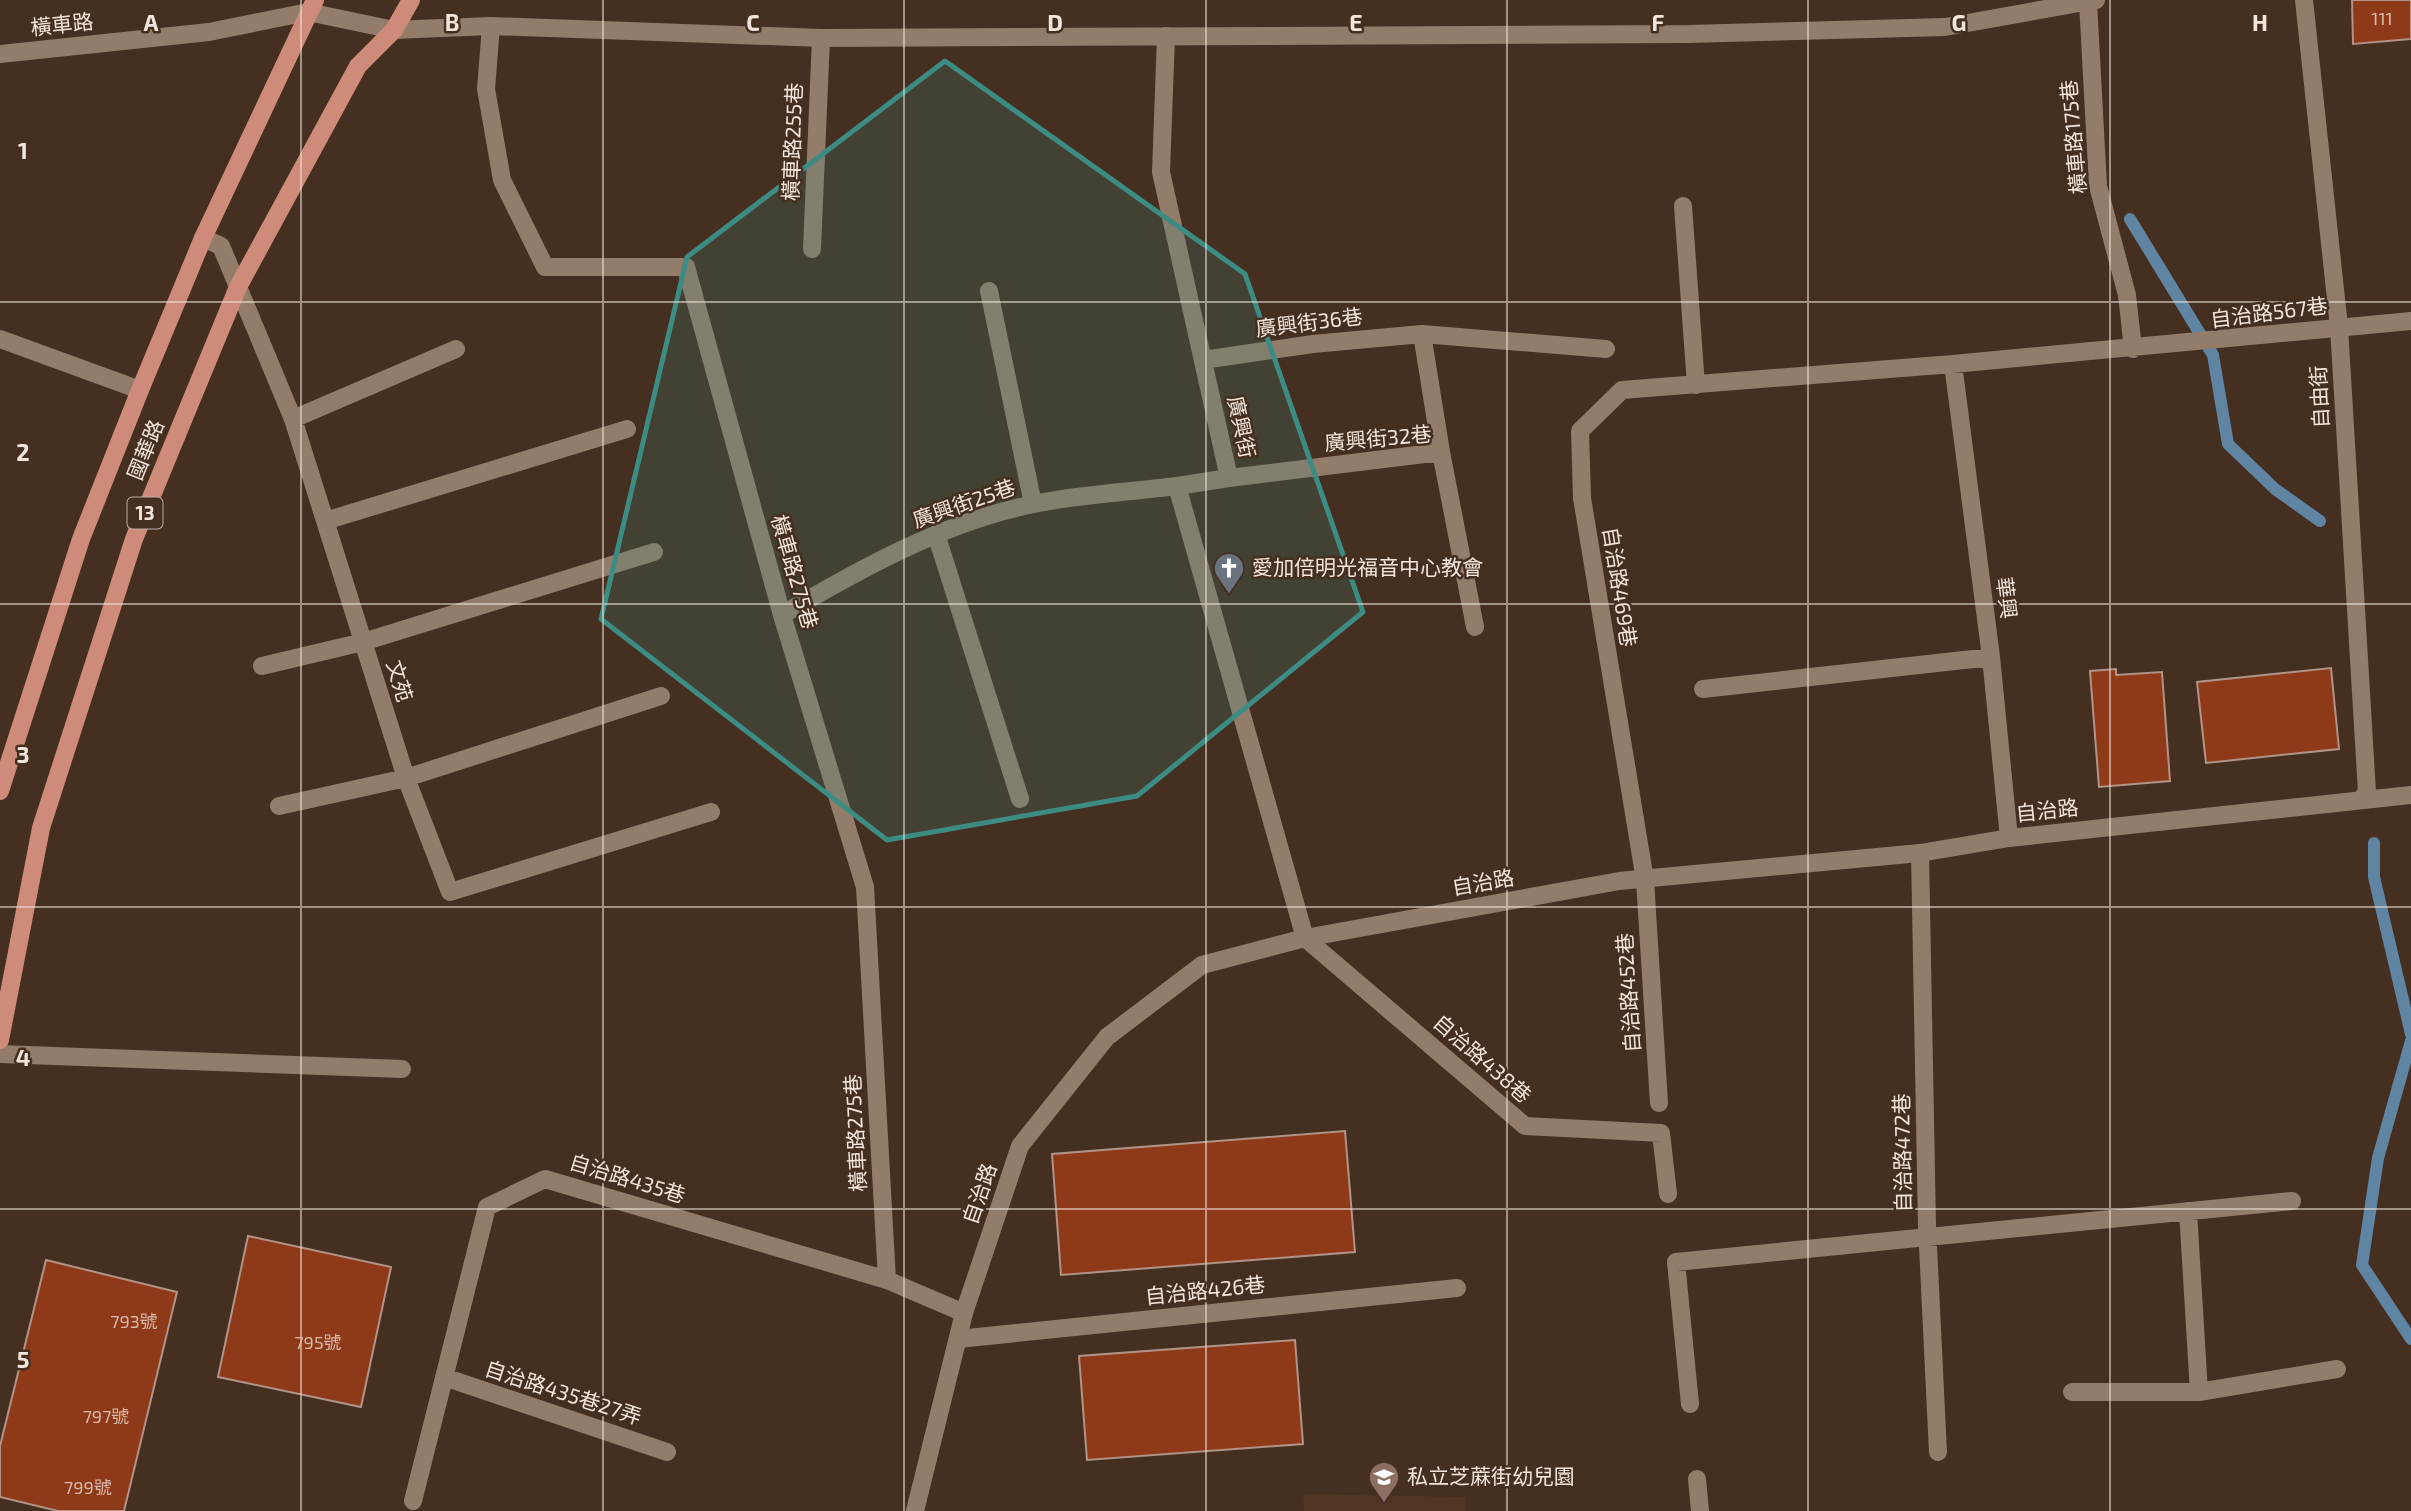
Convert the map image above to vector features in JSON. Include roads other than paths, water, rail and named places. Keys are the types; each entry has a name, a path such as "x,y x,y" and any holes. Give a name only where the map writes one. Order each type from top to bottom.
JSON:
{"main road":[{"name":"國華路","path":"0,1040 41,828 134,538 238,287 358,66 394,30 411,0"},
{"name":"國華路","path":"0,791 3,772 81,539 140,390 203,238 312,6"}],"street":[{"name":"自由街","path":"2304,0 2339,327 2364,795"},
{"name":"橫車路","path":"0,54 209,32 312,6 394,30 491,26 821,38 1688,34 1945,27 2092,1"},
{"name":"橫車路175巷","path":"2092,1 2098,186 2127,295 2133,349"},
{"name":"橫車路275巷","path":"491,26 486,89 502,180 545,267 686,267 782,615 865,887 887,1280"},
{"name":"廣興街","path":"1166,36 1161,172 1228,478 1177,486"},
{"name":"橫車路255巷","path":"812,249 821,38"},
{"path":"1683,206 1696,385 2133,349"},
{"name":"文苑","path":"203,238 221,246 293,419 406,778 450,892 711,813"},
{"path":"989,291 1033,504"},
{"name":"自治路567巷","path":"2133,349 2411,321"},
{"path":"1422,334 1441,452"},
{"name":"廣興街36巷","path":"1203,359 1314,344 1422,334 1606,349"},
{"path":"0,339 140,390"},
{"path":"293,419 456,349"},
{"name":"華興","path":"1953,364 1991,657 2009,838"},
{"name":"自治路469巷","path":"1645,880 1581,498 1580,431 1622,390 1696,385"},
{"path":"325,522 627,429"},
{"name":"廣興街32巷","path":"1228,478 1441,452 1475,627"},
{"path":"1177,486 1305,937"},
{"name":"廣興街25巷","path":"782,615 857,571 936,534 1033,504 1177,486"},
{"path":"936,534 1020,799"},
{"path":"262,666 363,642 654,552"},
{"path":"1703,689 1991,657"},
{"path":"279,806 406,778 661,696"},
{"name":"自治路","path":"915,1511 964,1313 1020,1146 1107,1037 1202,965 1305,937 1619,881 1920,853 2009,838 2364,795 2411,795"},
{"name":"自治路472巷","path":"1920,853 1929,1235 1938,1452"},
{"name":"自治路452巷","path":"1645,880 1659,1103"},
{"name":"自治路438巷","path":"1305,937 1525,1126 1661,1133 1668,1194"},
{"path":"0,1054 402,1069"},
{"name":"自治路435巷","path":"413,1501 488,1207 545,1179 887,1280 964,1313"},
{"path":"1690,1404 1676,1262 2292,1200"},
{"path":"2188,1212 2199,1392"},
{"name":"自治路426巷","path":"958,1339 1457,1288"},
{"path":"2072,1392 2199,1392 2337,1369"},
{"name":"自治路435巷27弄","path":"444,1377 667,1452"},
{"path":"1697,1479 1700,1511"}],"waterway":[{"path":"2130,219 2213,355 2228,444 2275,489 2320,521"},
{"path":"2374,843 2374,877 2411,1034"},
{"path":"2411,1041 2378,1158 2362,1265 2411,1339"}],"place":[{"name":"愛加倍明光福音中心教會","path":"1229,595"},
{"name":"私立芝蔴街幼兒園","path":"1384,1504"}]}
